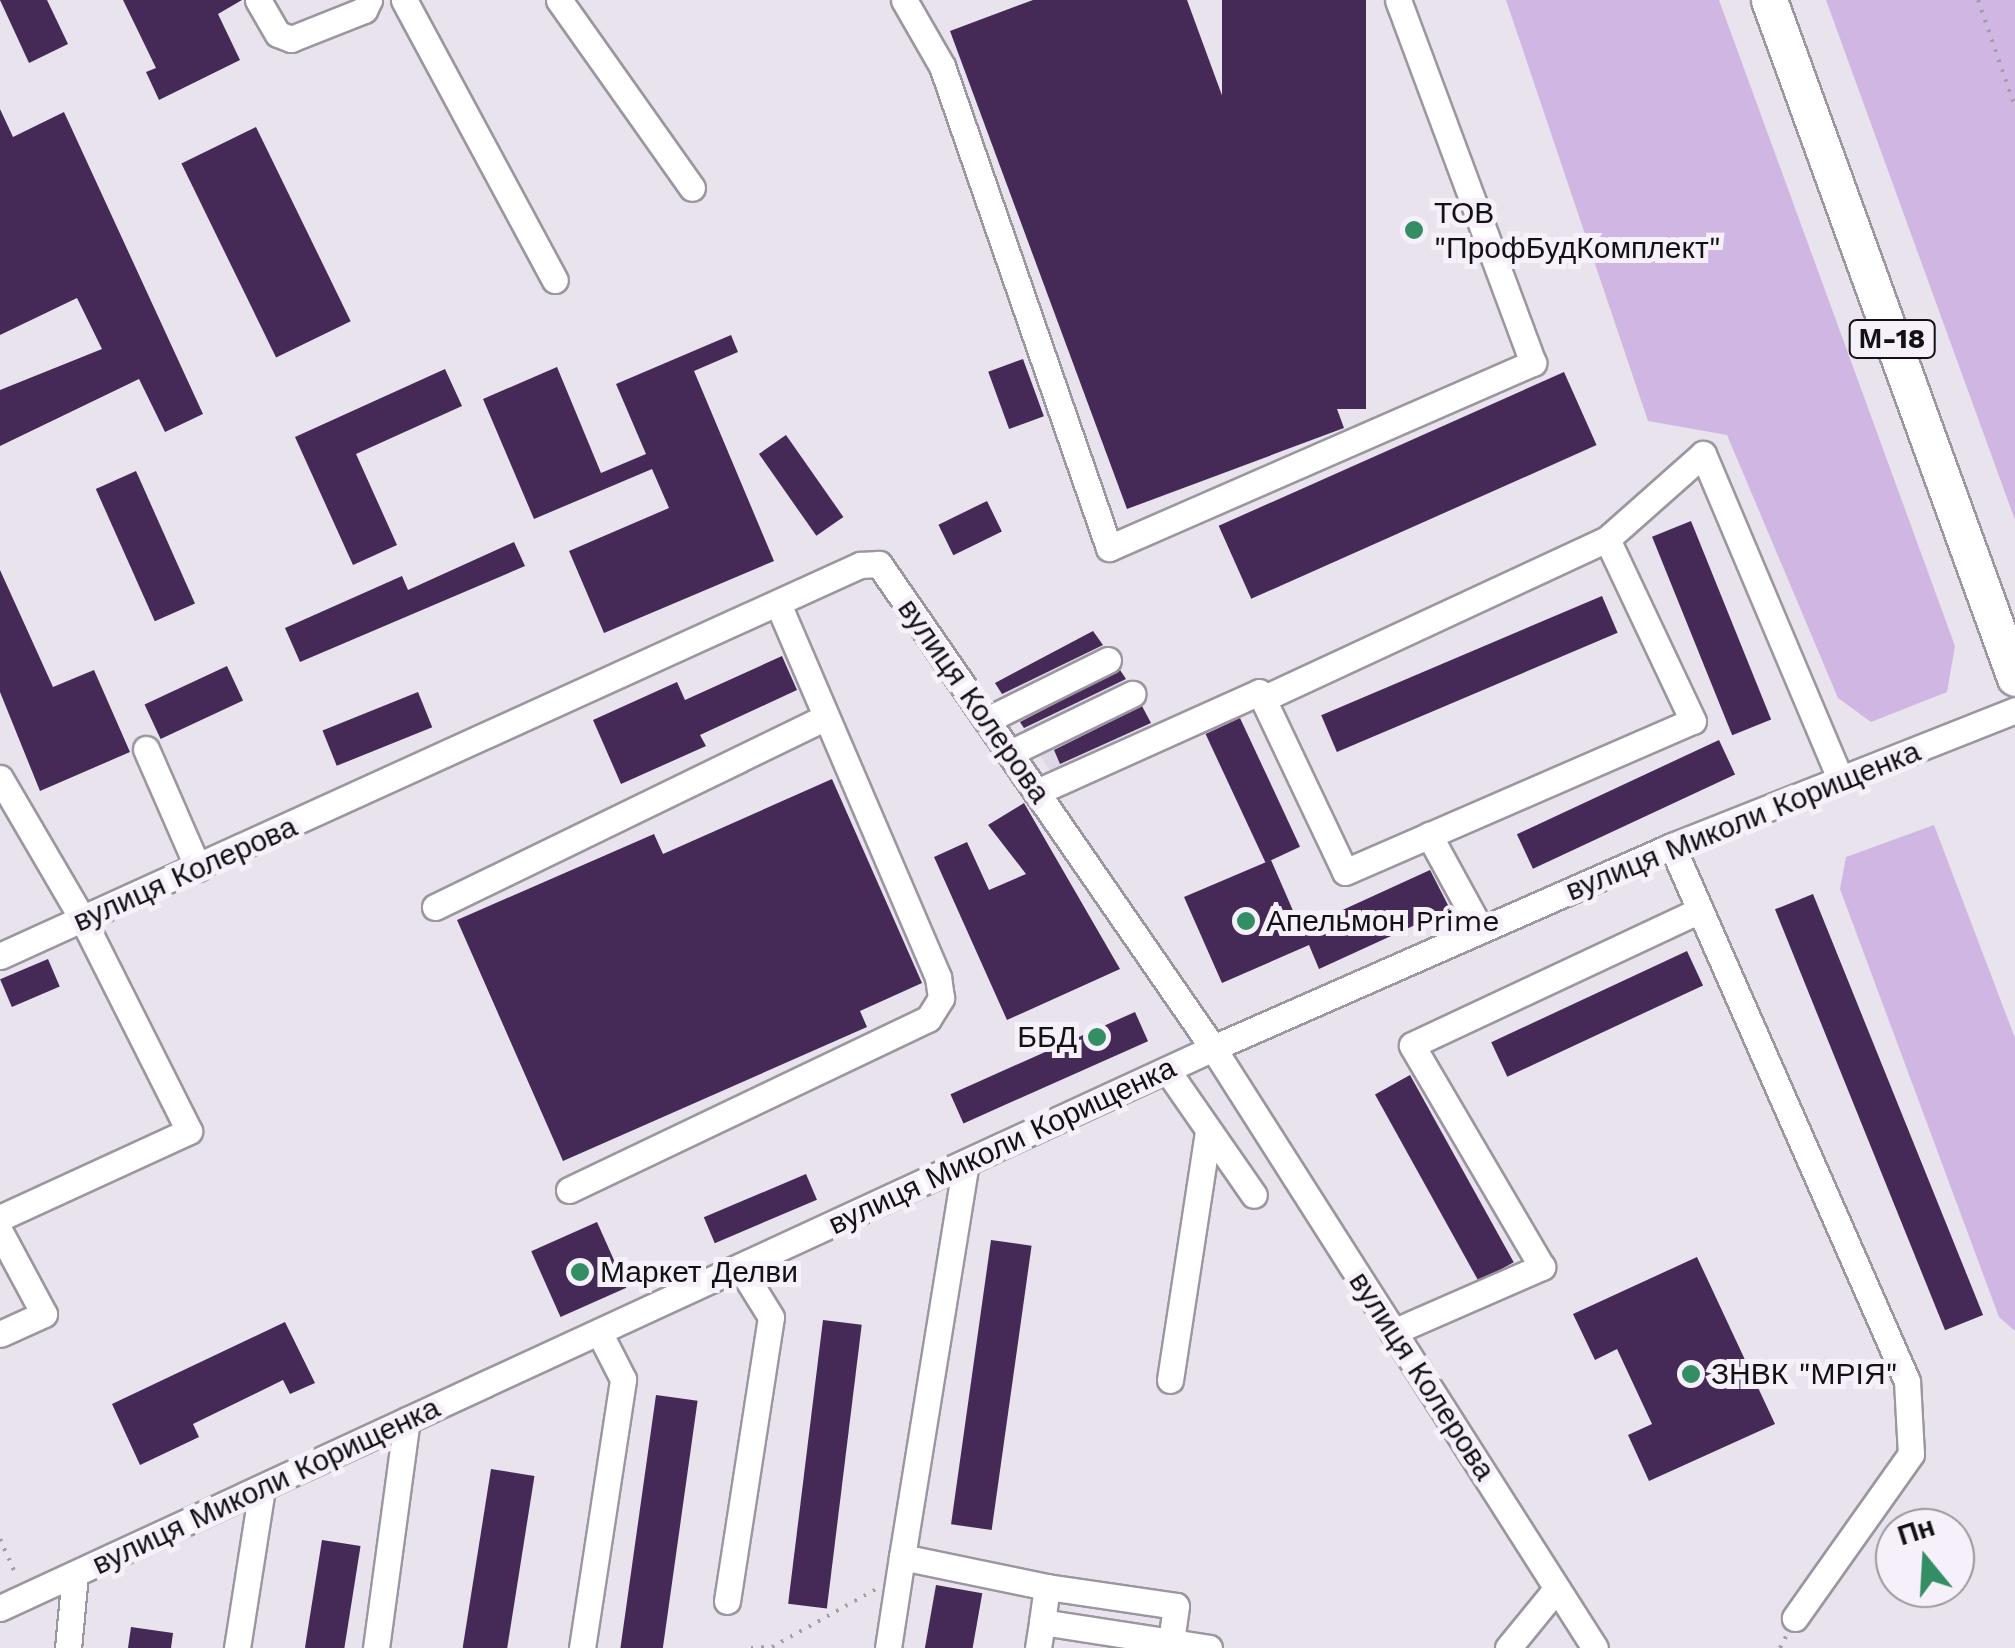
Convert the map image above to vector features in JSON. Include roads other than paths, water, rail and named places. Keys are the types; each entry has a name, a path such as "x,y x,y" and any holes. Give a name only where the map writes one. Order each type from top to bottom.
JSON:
{"highway":[{"name":"М-18","path":"1769,0 2015,678"}],"street":[{"path":"258,0 278,34 291,39 364,10 369,0"},
{"path":"404,0 555,280"},
{"path":"559,0 692,188"},
{"path":"904,0 942,66 1108,548 1533,363 1398,0"},
{"path":"1263,699 1606,539 1703,454 1841,780"},
{"path":"1037,792 1259,692 1345,872 1693,721 1606,539"},
{"name":"вулиця Колерова","path":"0,956 870,561 879,564 1212,1048 1596,1648"},
{"path":"569,1190 928,1019 941,998 938,977 778,604"},
{"path":"988,720 1108,660"},
{"path":"1010,753 1132,694"},
{"name":"вулиця Миколи Корищенка","path":"0,1608 1212,1048 1672,846 2015,710"},
{"path":"435,907 825,718"},
{"path":"146,749 198,868"},
{"path":"0,778 82,920 189,1130 0,1218"},
{"path":"1430,835 1481,930"},
{"path":"1672,846 1906,1381 1911,1454 1795,1618"},
{"path":"1393,1332 1542,1267 1412,1045 1700,910"},
{"path":"1167,1070 1254,1195"},
{"path":"1170,1380 1208,1131"},
{"path":"888,1648 966,1163"},
{"path":"0,1232 44,1314 0,1334"},
{"path":"727,1602 771,1317 740,1267"},
{"path":"582,1648 623,1379 599,1332"},
{"path":"376,1648 408,1420"},
{"path":"236,1648 262,1488"},
{"path":"901,1566 1176,1606 1171,1642"},
{"path":"68,1648 75,1574"},
{"path":"1038,1648 1046,1587"},
{"path":"1508,1648 1557,1588"},
{"path":"1042,1622 1209,1648"}],"place":[{"name":"ТОВ \"ПрофБудКомплект\"","path":"1414,230"},
{"name":"Апельмон Prime","path":"1246,921"},
{"name":"ББД","path":"1097,1037"},
{"name":"Маркет Делви","path":"580,1272"},
{"name":"ЗНВК \"МРІЯ\"","path":"1691,1374"}]}
